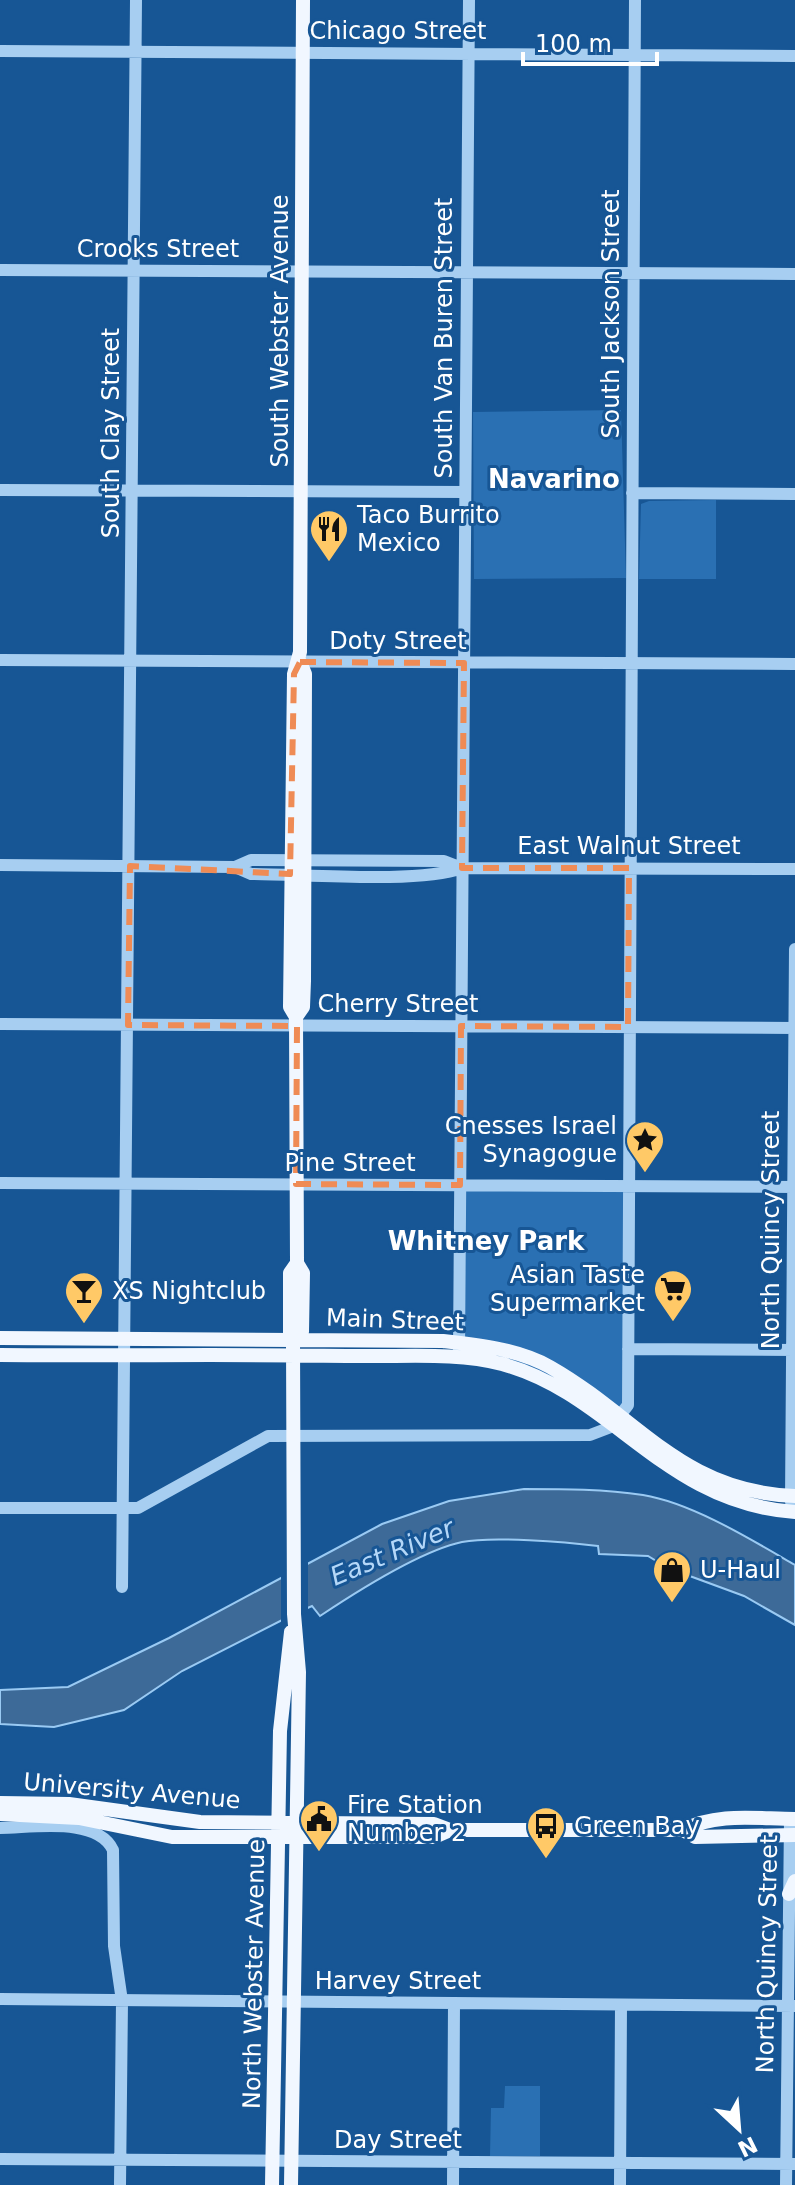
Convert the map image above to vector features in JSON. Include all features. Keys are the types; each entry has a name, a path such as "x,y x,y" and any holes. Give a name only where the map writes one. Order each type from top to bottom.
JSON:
{"main road":[{"name":"South Webster Avenue","path":"297,867 305,674 300,662 303,0"},
{"name":"North Webster Avenue","path":"291,2185 299,1672 294,1620 293,1347 302,1332 303,1273 297,1263 296,1021 290,1007 297,867"},
{"name":"Main Street","path":"0,1338 293,1347 499,1363 545,1379 615,1423 719,1481 750,1491 793,1496"},
{"name":"Main Street","path":"0,1355 126,1356 293,1347 459,1343 504,1350 548,1366 615,1423 695,1484 757,1507 793,1512"},
{"name":"North Webster Avenue","path":"272,2185 280,1731 286,1661 294,1620"},
{"name":"University Avenue","path":"0,1803 69,1804 176,1820 434,1824 450,1830 683,1830 698,1823 732,1818 793,1819"},
{"name":"University Avenue","path":"0,1814 79,1818 172,1837 298,1840 434,1837 450,1830"},
{"name":"University Avenue","path":"683,1830 695,1837 792,1835"}],"street":[{"name":"South Clay Street","path":"122,1587 136,0"},
{"name":"South Van Buren Street","path":"459,1358 469,0"},
{"name":"South Jackson Street","path":"615,1423 628,1405 635,0"},
{"name":"Chicago Street","path":"0,51 795,56"},
{"name":"Crooks Street","path":"0,270 795,274"},
{"path":"0,490 465,492"},
{"path":"632,493 795,494"},
{"name":"Doty Street","path":"0,660 795,664"},
{"name":"East Walnut Street","path":"0,865 235,867 251,874 297,867 445,874 462,868 795,869"},
{"name":"North Quincy Street","path":"793,1512 795,949"},
{"name":"Cherry Street","path":"0,1024 296,1021 461,1026 795,1028"},
{"name":"Pine Street","path":"0,1183 794,1187"},
{"path":"628,1349 794,1350"},
{"path":"0,1508 138,1508 268,1436 590,1435 615,1423"},
{"name":"North Quincy Street","path":"786,2185 791,2164 793,1819"},
{"path":"0,1828 67,1828 98,1833 108,1840 114,1858 114,1946 122,2001 120,2185"},
{"name":"Harvey Street","path":"0,1999 791,2006"},
{"path":"453,2185 454,2003"},
{"path":"620,2185 621,2005"},
{"name":"Day Street","path":"0,2159 791,2164"}],"highlighted area":[{"path":"300,662 464,663 462,868 629,868 628,1027 461,1026 460,1185 296,1184 297,1026 128,1025 130,866 290,874 294,674"}],"shaded area":[{"path":"621,410 626,578 474,579 473,412"},
{"path":"716,500 716,579 639,579 641,504 649,501"},
{"name":"Whitney Park","path":"460,1185 627,1186 622,1417 561,1385 459,1348"},
{"path":"505,2086 540,2086 540,2156 490,2156 491,2108 504,2108"}],"water":[{"name":"East River","path":"524,1489 599,1490 643,1495 681,1506 721,1524 795,1565 795,1625 744,1596 668,1568 648,1556 599,1554 598,1546 567,1543 475,1540 445,1547 408,1563 320,1616 312,1606 294,1614 182,1671 124,1710 54,1727 0,1724 0,1690 68,1687 169,1638 382,1524 449,1501"}],"pier":[{"path":"308,1559 308,1612 281,1625 281,1573"}],"place":[{"name":"Taco Burrito Mexico","path":"329,563"},
{"name":"Cnesses Israel Synagogue","path":"645,1174"},
{"name":"Asian Taste Supermarket","path":"673,1323"},
{"name":"XS Nightclub","path":"84,1325"},
{"name":"U-Haul","path":"672,1604"},
{"name":"Fire Station Number 2","path":"319,1853"},
{"name":"Green Bay","path":"546,1860"}],"district":[{"name":"Navarino","path":"554,479"},
{"name":"Whitney Park","path":"486,1241"}]}
